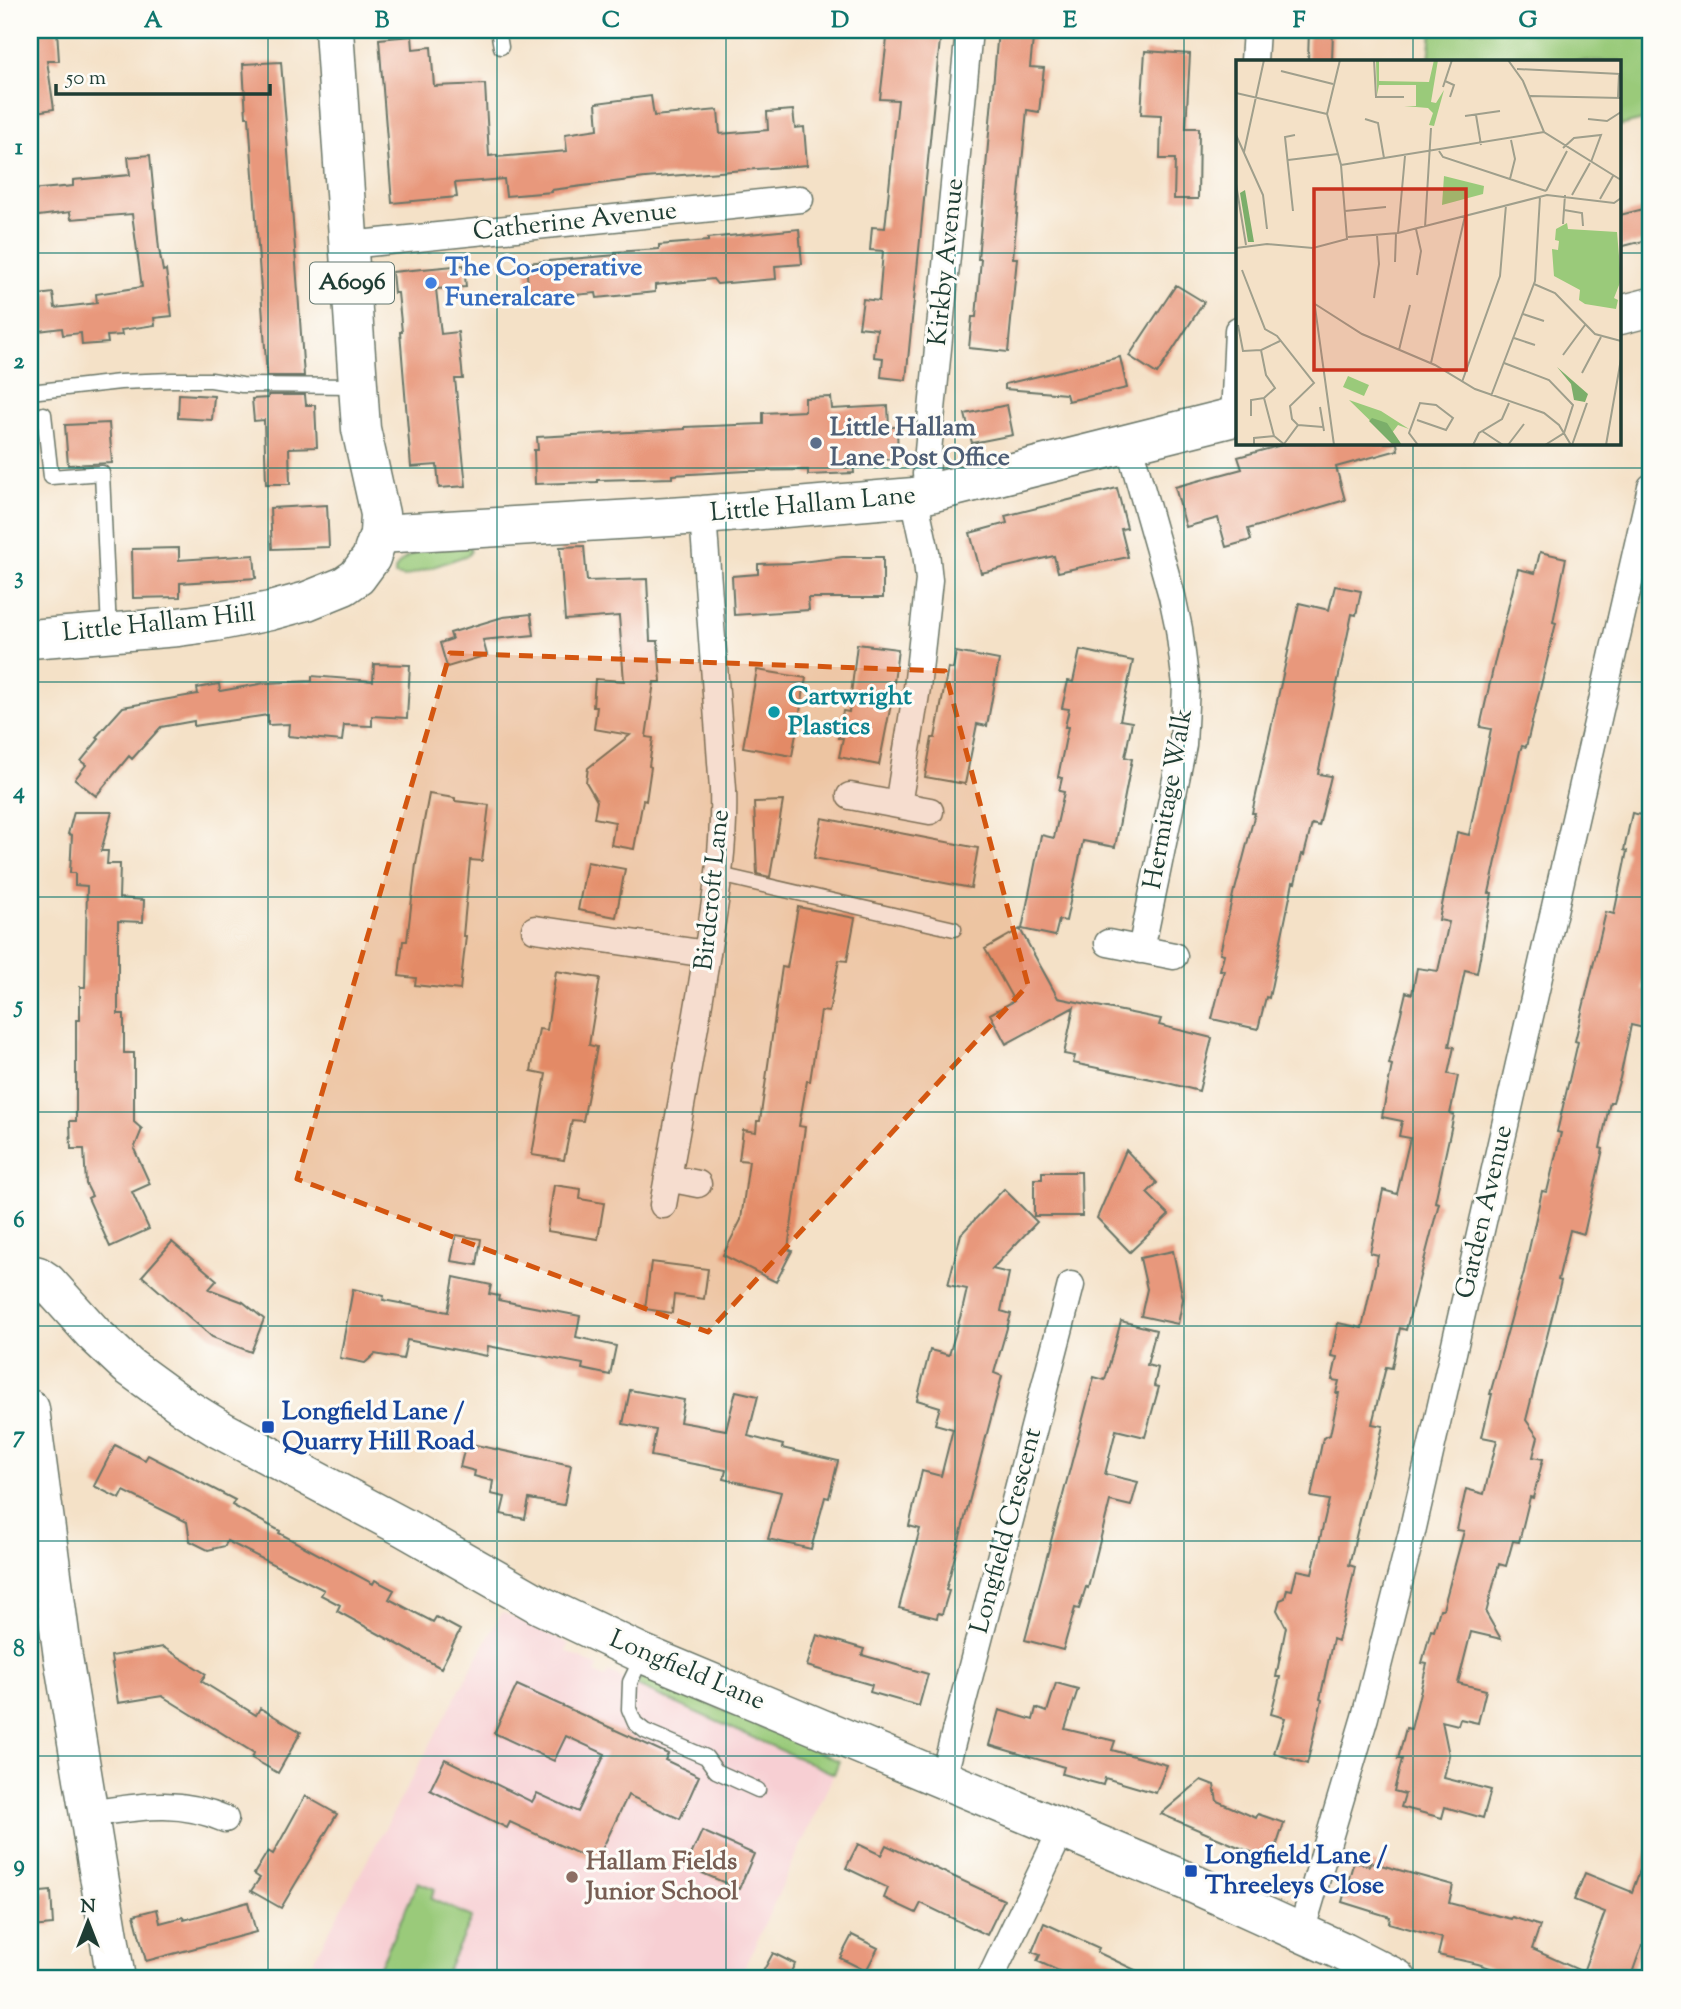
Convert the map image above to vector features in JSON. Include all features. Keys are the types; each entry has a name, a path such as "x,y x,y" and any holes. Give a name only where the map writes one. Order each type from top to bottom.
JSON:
{"street":[{"name":"A6096","path":"334,30 363,442 378,502 379,534"},
{"name":"Kirkby Avenue","path":"898,805 917,688 929,580 921,495 926,474 970,30"},
{"path":"1254,60 1256,30"},
{"name":"Catherine Avenue","path":"349,246 800,199"},
{"path":"1622,314 1651,307"},
{"name":"Little Hallam Lane","path":"379,534 704,515 921,495 1236,417"},
{"name":"Hermitage Walk","path":"1129,444 1172,596 1181,639 1186,685 1183,745 1141,950"},
{"name":"Garden Avenue","path":"1301,1931 1365,1717 1412,1532 1651,487"},
{"name":"Birdcroft Lane","path":"663,1205 720,876 724,831 704,515"},
{"name":"Little Hallam Hill","path":"30,639 215,622 270,611 344,586 364,569 376,547 379,534"},
{"path":"850,796 930,811"},
{"path":"535,929 707,954"},
{"path":"1108,943 1174,957"},
{"path":"668,1178 698,1185"},
{"name":"Longfield Lane","path":"30,1274 47,1282 93,1334 128,1366 187,1409 540,1605 643,1654 1063,1827 1301,1931 1397,1979"},
{"name":"Longfield Crescent","path":"943,1778 1071,1284"},
{"path":"30,1409 63,1657 116,1979"},
{"path":"88,1814 162,1805 193,1808 225,1819"},
{"path":"990,1979 1063,1827"}],"lane":[{"path":"498,30 500,47"},
{"path":"30,391 172,380 211,380 242,385 359,386"},
{"path":"44,414 51,477 102,472 109,632"},
{"path":"720,876 954,929"},
{"path":"643,1654 630,1682 629,1709 635,1723 645,1731 705,1757 716,1771 758,1790"}],"highlighted area":[{"path":"450,653 945,671 1028,985 708,1332 297,1179"}],"shaded area":[{"name":"Hallam Fields Junior School","path":"502,1612 569,1644 566,1651 598,1667 595,1673 605,1678 608,1672 834,1774 739,1979 303,1979"}],"green space":[{"path":"1432,30 1651,30 1651,118 1622,125 1622,60 1429,60"},
{"path":"468,544 471,551 468,555 404,577 395,575 400,563 415,553"},
{"path":"641,1674 839,1761 834,1774 637,1686"},
{"path":"418,1882 435,1889 431,1899 472,1917 443,1979 374,1979"}],"building":[{"path":"30,30 57,30 59,61 47,61 54,109 30,113"},
{"path":"888,30 941,30 906,380 881,377 883,358 874,357 877,329 859,327 863,299 879,301 883,251 870,250 872,227 885,228 898,100 880,99"},
{"path":"998,30 1034,30 1030,67 1044,68 1039,112 1027,110 1013,258 1017,258 1008,352 969,348 972,317 976,317 981,259 978,259"},
{"path":"1309,30 1333,30 1332,60 1308,60"},
{"path":"412,36 413,49 431,47 434,86 485,84 489,156 567,151 565,134 598,129 596,103 651,96 654,116 718,110 720,134 768,130 767,112 793,110 795,128 804,127 807,165 645,178 506,196 504,179 455,183 457,197 392,203 379,39"},
{"path":"1145,51 1190,54 1186,128 1199,128 1198,199 1174,199 1175,159 1160,159 1161,115 1141,114"},
{"path":"281,62 304,376 267,376 249,117 246,117 243,64"},
{"path":"150,155 159,249 163,271 166,270 172,316 154,318 155,325 121,330 122,335 107,336 108,343 82,345 81,333 63,335 62,328 30,332 30,296 53,293 55,308 97,303 96,294 142,287 132,214 71,219 70,212 30,217 30,190 73,186 73,180 130,175 128,157"},
{"path":"1651,207 1651,239 1622,246 1622,214"},
{"path":"799,229 802,264 775,266 776,279 717,284 713,279 655,285 655,292 597,298 596,293 529,299 526,263 616,255 615,252 659,249 659,245 708,241 708,238"},
{"path":"464,265 466,287 436,289 441,334 458,332 463,379 455,379 466,486 439,488 437,465 411,467 402,332 398,293 394,293 392,272"},
{"path":"1176,285 1204,302 1157,374 1129,356"},
{"path":"1120,357 1127,388 1068,401 1066,394 1005,389 1005,384"},
{"path":"179,394 214,396 212,420 178,418"},
{"path":"268,395 305,395 306,405 315,405 317,447 289,448 290,484 266,484 264,420 254,421 252,399 268,398"},
{"path":"831,397 832,409 888,406 889,427 897,427 898,459 853,461 854,473 808,475 808,470 746,471 672,475 672,478 535,484 534,450 538,450 537,437 763,424 763,413 805,411 805,398"},
{"path":"1007,405 1013,435 972,443 965,414"},
{"path":"109,423 112,463 68,465 65,425"},
{"path":"1285,444 1397,444 1398,450 1336,467 1345,500 1248,529 1251,540 1226,547 1218,518 1186,527 1175,487 1242,469 1238,457"},
{"path":"1117,488 1127,528 1121,529 1128,557 1058,572 1054,556 981,573 970,533 1007,523 1005,516"},
{"path":"327,505 329,547 272,549 270,508"},
{"path":"584,546 587,581 647,579 650,641 658,641 661,682 654,682 646,737 653,738 651,767 634,849 611,845 615,822 594,818 597,801 586,782 588,768 630,735 594,729 597,707 593,707 595,679 624,681 619,616 565,620 560,547"},
{"path":"179,548 179,560 254,555 256,578 180,583 180,597 133,598 132,549"},
{"path":"1540,552 1566,558 1553,622 1556,623 1526,747 1522,746 1520,751 1489,893 1492,893 1477,973 1465,970 1449,1046 1454,1047 1448,1074 1458,1076 1450,1114 1454,1115 1435,1202 1439,1203 1406,1330 1400,1328 1392,1368 1386,1367 1372,1424 1383,1426 1349,1565 1355,1567 1346,1609 1338,1641 1333,1639 1307,1764 1274,1753 1285,1718 1271,1714 1280,1677 1276,1677 1286,1627 1277,1610 1287,1589 1292,1590 1297,1570 1312,1573 1329,1500 1311,1497 1323,1438 1330,1435 1339,1393 1336,1393 1339,1381 1332,1380 1337,1357 1331,1356 1338,1323 1362,1328 1378,1255 1370,1253 1383,1190 1397,1194 1410,1138 1399,1136 1402,1121 1382,1117 1392,1065 1389,1064 1406,992 1412,994 1417,968 1438,971 1449,922 1439,920 1457,832 1469,835 1491,729 1480,727 1495,660 1518,569 1535,573"},
{"path":"843,557 883,557 883,598 808,598 809,610 734,615 732,576 758,574 758,564"},
{"path":"1335,586 1361,591 1356,615 1352,614 1318,774 1331,776 1319,826 1312,824 1295,883 1293,882 1269,998 1266,997 1258,1029 1212,1019 1224,970 1220,970 1224,954 1220,953 1255,813 1252,813 1299,603 1329,610"},
{"path":"531,614 534,635 483,640 487,655 447,667 440,643 452,639 450,633 503,617"},
{"path":"857,644 898,649 892,699 879,765 839,757 843,738 838,738 843,711 849,712"},
{"path":"1080,650 1133,661 1120,720 1132,722 1125,757 1132,759 1115,847 1083,841 1066,921 1059,920 1055,936 1022,929 1041,835 1054,838 1064,792 1059,791 1062,778 1058,777 1069,709 1062,708 1068,681 1073,682"},
{"path":"956,652 999,660 987,726 977,724 965,784 925,777 948,668 953,669"},
{"path":"374,664 410,665 407,718 372,716 372,726 344,725 342,741 288,736 289,724 268,725 268,715 194,726 194,721 161,727 132,759 129,756 96,796 75,779 86,765 81,761 99,739 96,737 123,707 198,694 197,688 219,684 220,691 265,683 312,681 312,676 373,681"},
{"name":"Cartwright Plastics","path":"757,670 806,678 792,756 743,747"},
{"path":"429,794 455,798 455,801 489,805 482,861 470,860 460,990 415,985 416,978 399,976 403,941 407,941 416,864"},
{"path":"783,801 770,877 757,874 754,802"},
{"path":"74,812 112,812 101,851 108,851 107,864 120,864 119,898 144,900 143,922 118,921 118,1014 124,1014 124,1053 134,1053 134,1122 142,1129 134,1149 150,1184 132,1192 149,1229 110,1247 88,1198 92,1196 86,1184 84,1149 71,1149 70,1121 76,1121 76,1020 80,1020 80,987 85,987 87,886 75,885 75,873 70,873 72,835 68,834"},
{"path":"1632,813 1651,817 1651,946 1642,990 1651,992 1651,995 1644,1028 1631,1025 1620,1078 1613,1102 1610,1102 1600,1148 1603,1149 1584,1234 1570,1230 1558,1280 1561,1281 1526,1420 1538,1437 1533,1457 1543,1459 1519,1542 1513,1541 1506,1566 1499,1564 1486,1613 1501,1639 1471,1632 1458,1683 1486,1690 1478,1723 1460,1719 1458,1725 1442,1721 1449,1755 1444,1778 1491,1790 1483,1818 1445,1807 1442,1818 1401,1807 1405,1794 1394,1791 1402,1759 1398,1759 1406,1728 1411,1729 1427,1664 1422,1663 1431,1630 1434,1631 1440,1609 1443,1609 1464,1531 1457,1530 1466,1489 1484,1494 1497,1440 1482,1437 1490,1394 1524,1272 1542,1191 1547,1192 1561,1133 1557,1132 1578,1042 1575,1041 1606,912 1614,914"},
{"path":"822,818 978,848 971,888 814,858"},
{"path":"587,862 625,869 616,917 578,910"},
{"path":"798,907 855,918 847,961 839,960 829,1012 821,1011 810,1081 807,1081 799,1126 805,1127 788,1249 792,1251 776,1282 723,1255 741,1220 749,1161 739,1160 743,1130 756,1132 757,1121 760,1121 782,967 787,968"},
{"path":"1020,929 1058,998 1161,1019 1159,1025 1212,1038 1199,1091 1073,1063 1075,1056 1064,1054 1074,1007 1006,1044 990,1014 1014,1001 985,949"},
{"path":"556,971 600,978 589,1045 597,1047 583,1121 572,1120 564,1160 532,1155 546,1074 531,1071 539,1029 547,1030"},
{"path":"1126,1150 1157,1183 1147,1193 1169,1215 1130,1252 1097,1218"},
{"path":"1042,1172 1081,1172 1082,1216 1034,1216 1034,1179 1042,1179"},
{"path":"554,1185 581,1189 580,1199 604,1203 598,1239 547,1231"},
{"path":"1004,1189 1037,1222 992,1269 1009,1273 1001,1311 1011,1314 994,1373 1002,1376 946,1590 949,1591 942,1614 938,1613 937,1618 899,1608 920,1529 909,1526 922,1471 941,1476 953,1429 935,1424 940,1407 917,1400 930,1350 949,1355 962,1311 967,1289 948,1285 961,1234"},
{"path":"456,1235 481,1239 477,1265 451,1261"},
{"path":"172,1242 217,1280 209,1289 243,1302 264,1319 251,1352 212,1337 142,1276"},
{"path":"1173,1251 1183,1299 1178,1324 1141,1316 1147,1289 1140,1258"},
{"path":"651,1262 708,1269 704,1299 674,1295 672,1313 645,1309"},
{"path":"454,1277 491,1285 489,1294 499,1296 498,1300 580,1316 576,1337 616,1346 610,1375 582,1369 583,1364 488,1346 487,1356 407,1340 403,1359 375,1354 365,1363 340,1358 353,1289 384,1296 383,1300 448,1312"},
{"path":"1121,1321 1156,1330 1147,1365 1158,1368 1154,1386 1159,1387 1145,1437 1116,1430 1105,1474 1138,1482 1131,1506 1110,1501 1088,1588 1086,1587 1079,1609 1075,1608 1063,1650 1025,1640 1094,1377 1105,1380"},
{"path":"630,1390 684,1400 680,1422 726,1430 736,1391 758,1396 748,1436 783,1445 782,1448 838,1461 829,1498 825,1497 811,1549 768,1539 781,1492 724,1479 726,1470 651,1456 656,1430 623,1424"},
{"path":"466,1443 571,1465 564,1505 529,1499 525,1519 501,1514 505,1497 491,1494 493,1481 474,1476 475,1471 460,1467"},
{"path":"115,1445 145,1460 148,1455 235,1500 232,1505 280,1531 279,1533 373,1584 375,1580 394,1590 389,1599 433,1622 436,1617 460,1630 441,1668 337,1611 340,1605 321,1595 324,1590 227,1541 225,1546 208,1550 190,1541 187,1522 124,1491 120,1499 94,1486"},
{"path":"817,1635 864,1649 862,1655 928,1674 919,1706 870,1692 872,1685 807,1666"},
{"path":"163,1647 206,1674 201,1681 256,1715 260,1708 301,1732 278,1773 252,1758 254,1753 162,1696 118,1703 111,1656"},
{"path":"1056,1683 1078,1689 1065,1729 1115,1741 1112,1750 1167,1765 1156,1793 1105,1778 1103,1785 1062,1774 1064,1767 989,1745 999,1710 1033,1720 1036,1708 1047,1712"},
{"path":"517,1685 668,1754 665,1760 699,1776 680,1819 628,1795 596,1862 510,1822 507,1828 430,1790 445,1759 532,1802 537,1793 578,1812 605,1754 566,1736 554,1761 494,1733"},
{"path":"1201,1780 1214,1785 1217,1801 1256,1818 1258,1814 1284,1823 1272,1859 1161,1814"},
{"path":"305,1796 337,1814 281,1908 251,1891 260,1878 254,1874 268,1851 273,1854"},
{"path":"702,1831 754,1854 739,1889 686,1866"},
{"path":"858,1844 881,1855 886,1845 1004,1900 987,1935 921,1903 916,1913 884,1898 888,1888 846,1868"},
{"path":"1649,1846 1651,1932 1646,1946 1642,1945 1630,1979 1524,1979 1438,1955 1442,1938 1389,1923 1390,1917 1342,1902 1354,1861 1369,1866 1370,1862 1453,1885 1449,1903 1540,1926 1532,1949 1583,1972 1605,1912 1574,1900 1585,1873 1632,1892"},
{"path":"51,1891 53,1925 30,1927 30,1893"},
{"path":"248,1902 256,1932 146,1961 134,1915 157,1909 160,1923 183,1917 184,1920"},
{"path":"1044,1923 1099,1948 1097,1952 1154,1979 1092,1979 1077,1973 1074,1978 1037,1961 1040,1955 1032,1952"},
{"path":"852,1935 878,1948 866,1971 840,1958"},
{"path":"773,1953 795,1964 787,1979 759,1979"}],"place":[{"name":"The Co-operative Funeralcare","path":"431,283"},
{"name":"Little Hallam Lane Post Office","path":"816,443"},
{"name":"Cartwright Plastics","path":"774,712"},
{"name":"Longfield Lane / Quarry Hill Road","path":"268,1427"},
{"name":"Longfield Lane / Threeleys Close","path":"1191,1871"},
{"name":"Hallam Fields Junior School","path":"572,1877"}]}
